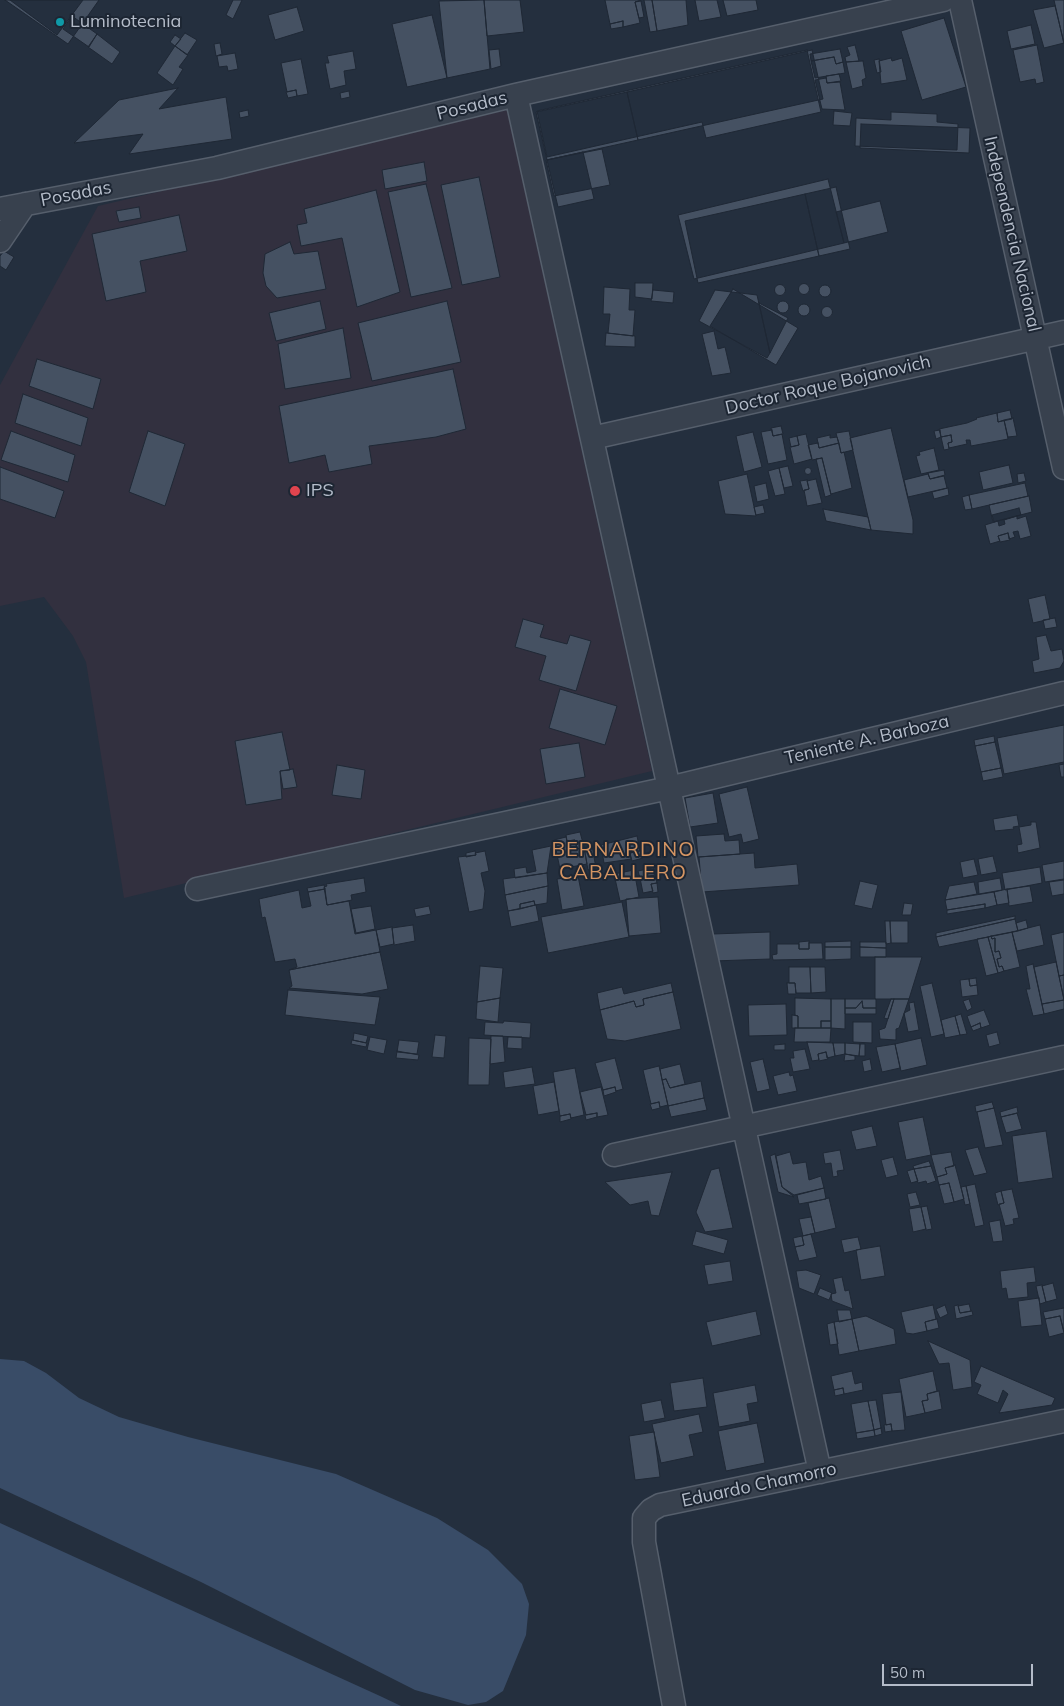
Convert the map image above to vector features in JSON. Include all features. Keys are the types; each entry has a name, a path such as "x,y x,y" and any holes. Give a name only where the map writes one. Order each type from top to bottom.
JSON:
{"street":[{"name":"Posadas","path":"0,208 217,168 516,95 943,0"},
{"name":"Independencia Nacional","path":"960,0 1064,468"},
{"path":"516,95 820,1472"},
{"path":"0,241 25,204"},
{"name":"Doctor Roque Bojanovich","path":"592,438 1064,332"},
{"name":"Teniente A. Barboza","path":"197,888 669,788 1064,693"},
{"path":"614,1155 1064,1057"},
{"name":"Eduardo Chamorro","path":"674,1706 644,1542 644,1518 651,1510 660,1505 1064,1421"}],"shaded area":[{"name":"IPS","path":"507,110 652,771 124,898 86,662 73,636 44,597 0,606 0,385 98,206"}],"water":[{"path":"0,1359 24,1361 46,1373 79,1398 119,1417 188,1437 336,1474 437,1518 488,1550 522,1584 529,1604 526,1635 503,1691 486,1702 468,1705 415,1690 201,1582 0,1488"},
{"path":"0,1523 380,1696 401,1706 0,1706"}],"building":[{"name":"Luminotecnia","path":"5,0 99,0 68,44"},
{"name":"Luminotecnia","path":"10,0 83,0 57,35"},
{"path":"233,0 242,0 233,19 226,15"},
{"path":"484,0 520,0 524,32 487,36"},
{"path":"484,0 490,69 447,78 439,1"},
{"path":"605,0 641,0 635,2 640,23 623,27 623,21 610,24"},
{"path":"644,0 652,0 657,31 650,32"},
{"path":"652,0 686,0 688,25 657,31"},
{"path":"695,0 717,0 721,17 699,21"},
{"path":"723,0 756,0 758,10 727,16"},
{"path":"1054,0 1064,0 1064,44"},
{"path":"641,1 644,17 639,18 635,2"},
{"path":"1055,6 1064,43 1044,48 1033,10"},
{"path":"297,7 304,31 275,40 268,15"},
{"path":"432,15 447,78 407,87 392,24"},
{"path":"72,16 97,34 89,47 63,29"},
{"path":"944,18 966,87 922,100 901,31"},
{"path":"623,21 623,27 611,29 610,24"},
{"path":"1031,25 1035,44 1011,49 1007,31"},
{"path":"185,33 197,40 187,55 175,46"},
{"path":"97,34 120,52 112,64 88,47"},
{"path":"175,35 181,39 175,46 170,42"},
{"path":"220,43 222,54 216,56 214,44"},
{"path":"855,45 859,61 846,62 845,57 850,55 847,47"},
{"path":"1037,45 1044,82 1036,84 1035,79 1020,82 1013,50"},
{"path":"175,46 188,55 179,67 183,69 173,85 157,73"},
{"path":"499,49 501,66 491,69 489,50"},
{"path":"840,49 843,62 836,64 834,57 811,61 810,54"},
{"path":"807,50 821,112 706,138 702,122 547,157 537,111"},
{"path":"812,50 823,99 638,140 627,92"},
{"path":"353,51 356,69 344,71 346,85 330,89 325,63 329,63 327,56"},
{"path":"235,53 238,69 228,71 227,66 219,67 217,56"},
{"path":"834,57 836,64 843,62 845,73 815,78 811,61"},
{"path":"891,58 892,61 902,58 907,80 881,84 879,61"},
{"path":"301,59 308,94 297,96 296,90 287,92 281,63"},
{"path":"879,59 881,72 877,73 874,60"},
{"path":"863,61 866,78 862,80 863,86 852,89 846,62"},
{"path":"839,74 841,81 827,83 826,76"},
{"path":"826,78 827,83 840,82 845,110 822,109 815,80"},
{"path":"178,88 159,109 226,97 232,139 129,154 143,134 74,143 119,100"},
{"path":"296,90 297,96 288,98 286,92"},
{"path":"349,91 350,97 341,99 340,93"},
{"path":"627,92 638,140 547,160 536,112"},
{"path":"248,110 249,116 240,118 239,112"},
{"path":"834,111 852,113 850,126 833,125"},
{"path":"891,112 937,114 937,122 958,124 957,150 855,146 856,118 891,120"},
{"path":"861,124 970,128 969,153 860,148"},
{"path":"602,149 610,185 554,196 546,160"},
{"path":"583,152 594,199 558,207 547,160"},
{"path":"424,162 427,181 385,189 382,170"},
{"path":"479,177 500,277 462,285 441,185"},
{"path":"828,179 844,243 694,279 678,215"},
{"path":"426,184 452,288 411,297 388,192"},
{"path":"836,187 850,249 819,256 805,194"},
{"path":"376,190 400,292 357,307 342,238 301,246 297,225 307,223 304,209"},
{"path":"805,194 819,256 698,283 685,221"},
{"path":"880,201 888,232 844,243 836,212"},
{"path":"139,207 141,218 119,222 116,211"},
{"path":"179,215 187,251 140,261 146,292 106,301 92,234"},
{"path":"290,242 294,254 318,251 326,289 277,298 266,286 263,273 265,254"},
{"path":"4,251 14,257 6,270 0,266 0,256"},
{"path":"635,283 653,283 652,299 635,297"},
{"path":"804,283 810,289 804,295 798,289"},
{"path":"780,284 786,290 780,296 774,290"},
{"path":"825,285 831,291 825,297 819,291"},
{"path":"604,287 630,289 629,310 635,310 633,336 608,333 610,314 603,314"},
{"path":"733,289 798,328 776,365 710,326"},
{"path":"653,290 674,292 673,303 651,301"},
{"path":"715,290 757,295 770,353 767,358 699,321"},
{"path":"320,301 326,329 276,341 269,313"},
{"path":"447,301 461,362 372,381 358,323"},
{"path":"783,301 789,307 783,313 777,307"},
{"path":"759,303 788,318 770,353"},
{"path":"804,304 810,310 804,316 798,310"},
{"path":"827,306 833,312 827,318 821,312"},
{"path":"343,328 351,378 285,389 278,344"},
{"path":"714,331 718,349 725,347 731,373 712,376 702,334"},
{"path":"606,333 635,336 635,347 605,346"},
{"path":"37,359 101,379 93,409 29,386"},
{"path":"453,369 466,429 436,437 369,446 372,464 329,472 325,455 289,463 279,406"},
{"path":"23,394 88,418 81,446 15,423"},
{"path":"1010,410 1012,419 998,422 997,413"},
{"path":"997,413 998,422 1004,420 1008,439 971,446 970,440 966,440 967,444 949,448 948,443 952,442 951,435 941,437 939,429 967,423 976,418"},
{"path":"1013,418 1017,436 1008,437 1004,420"},
{"path":"781,426 783,434 773,436 771,428"},
{"path":"891,428 913,520 913,534 871,530 850,438"},
{"path":"772,430 773,436 782,434 787,460 768,464 761,432"},
{"path":"940,430 941,437 936,439 934,431"},
{"path":"11,431 75,455 68,482 1,460"},
{"path":"148,431 185,444 165,506 129,492"},
{"path":"849,431 853,450 841,453 836,433"},
{"path":"753,432 762,467 744,472 736,436"},
{"path":"806,434 812,459 794,464 790,447 799,445 797,436"},
{"path":"830,435 830,438 837,437 839,443 819,448 817,438"},
{"path":"951,435 952,442 948,443 949,449 944,450 941,437"},
{"path":"797,436 799,445 791,447 789,438"},
{"path":"818,443 819,448 839,443 841,453 844,452 852,488 831,494 822,458 812,460 808,445"},
{"path":"934,448 939,470 921,474 916,456 920,455 919,452"},
{"path":"822,458 831,495 825,497 816,459"},
{"path":"1009,465 1013,483 983,490 979,472"},
{"path":"788,466 793,486 784,488 779,468"},
{"path":"0,467 64,491 55,518 0,499"},
{"path":"808,467 812,471 808,475 804,471"},
{"path":"779,468 785,494 775,496 768,471"},
{"path":"944,470 945,475 930,479 928,473"},
{"path":"1024,473 1026,481 1018,483 1017,474"},
{"path":"747,474 756,516 725,514 718,481"},
{"path":"928,474 930,479 944,476 947,488 908,497 904,480"},
{"path":"816,479 822,503 807,506 804,490 809,489 807,481"},
{"path":"807,480 809,489 803,491 800,481"},
{"path":"766,483 769,499 757,502 754,486"},
{"path":"1025,483 1028,496 972,509 969,495"},
{"path":"948,488 949,495 934,499 932,492"},
{"path":"969,495 972,509 965,510 962,497"},
{"path":"1029,496 1032,512 993,522 989,505"},
{"path":"763,505 765,513 756,515 754,507"},
{"path":"1019,508 1021,515 994,522 992,515"},
{"path":"823,509 868,517 871,530 826,521"},
{"path":"1017,516 1017,519 1026,516 1031,536 1020,539 1018,531 1013,532 1015,537 1009,539 1008,533 998,536 1000,541 990,544 985,525 998,521 999,526 1005,524 1004,520"},
{"path":"1008,533 1010,540 1000,542 998,536"},
{"path":"1045,595 1050,619 1033,623 1028,599"},
{"path":"1055,618 1057,627 1045,629 1043,620"},
{"path":"523,619 544,625 540,637 567,644 570,635 591,641 576,691 539,680 546,656 515,647"},
{"path":"1046,635 1051,651 1062,649 1064,661 1060,668 1034,673 1032,661 1039,659 1036,637"},
{"path":"560,689 617,706 605,745 549,728"},
{"path":"1064,725 1064,762 1004,774 997,738"},
{"path":"282,732 290,770 280,771 282,799 246,805 235,741"},
{"path":"994,736 995,742 975,746 974,740"},
{"path":"995,742 1001,768 981,772 975,746"},
{"path":"579,743 585,777 546,784 540,749"},
{"path":"1064,764 1064,777 1061,777 1059,765"},
{"path":"337,765 365,770 361,799 332,795"},
{"path":"1001,768 1003,777 983,781 981,772"},
{"path":"293,769 297,787 283,789 280,771"},
{"path":"747,787 759,839 743,843 741,834 729,837 719,794"},
{"path":"713,793 718,823 690,827 685,798"},
{"path":"1017,815 1019,826 1013,827 1014,829 995,831 993,819"},
{"path":"1031,822 1036,822 1040,848 1018,853 1017,845 1022,844 1019,827 1031,825"},
{"path":"580,832 584,847 577,849 575,840 567,841 566,835"},
{"path":"724,834 725,841 739,840 740,854 698,857 696,836"},
{"path":"637,836 640,851 630,853 631,859 604,863 601,845"},
{"path":"566,837 567,841 575,840 577,849 584,847 587,864 560,869 554,840"},
{"path":"551,846 547,873 515,878 514,869 526,867 527,873 536,871 532,850"},
{"path":"592,846 596,868 588,870 584,847"},
{"path":"642,850 643,858 632,861 630,853"},
{"path":"475,851 476,855 466,857 466,853"},
{"path":"485,851 489,871 481,873 485,891 483,909 469,912 458,857 476,855 475,853"},
{"path":"754,853 755,868 797,864 799,885 702,892 699,857"},
{"path":"993,856 997,872 981,875 978,859"},
{"path":"974,859 978,875 963,878 960,862"},
{"path":"1064,861 1064,879 1045,882 1042,865"},
{"path":"1040,867 1042,883 1005,890 1002,873"},
{"path":"653,868 655,875 640,878 638,871"},
{"path":"634,870 639,897 620,901 614,874"},
{"path":"547,873 548,886 505,895 503,879"},
{"path":"655,875 657,883 651,884 653,891 643,893 640,878"},
{"path":"578,876 584,906 562,910 557,879"},
{"path":"364,878 366,892 351,895 352,900 327,905 324,887 327,886 326,884"},
{"path":"1000,878 1002,890 979,894 978,882"},
{"path":"1064,880 1064,894 1052,896 1049,882"},
{"path":"860,881 878,885 872,909 854,905"},
{"path":"974,882 977,894 945,900 949,886"},
{"path":"657,883 658,892 653,893 651,884"},
{"path":"324,885 325,889 308,892 307,888"},
{"path":"548,886 547,903 535,905 534,901 520,904 520,909 508,911 505,895"},
{"path":"1030,886 1033,902 1009,906 1007,889"},
{"path":"325,889 327,905 349,901 355,934 376,930 380,952 289,970 297,967 295,959 275,962 265,917 262,918 259,899 299,890 302,908 311,906 308,892"},
{"path":"1007,889 1009,903 997,905 994,892"},
{"path":"994,892 997,905 985,908 985,904 947,910 945,900"},
{"path":"658,897 661,933 629,936 626,899"},
{"path":"534,901 535,905 520,909 520,904"},
{"path":"622,902 629,937 548,953 541,917"},
{"path":"904,903 913,904 911,915 902,915"},
{"path":"985,904 985,908 947,914 947,910"},
{"path":"536,905 539,921 511,927 508,911"},
{"path":"371,906 375,929 356,933 351,909"},
{"path":"429,906 431,914 416,917 414,909"},
{"path":"1015,916 1015,919 936,937 936,933"},
{"path":"1015,919 1018,931 939,947 936,937"},
{"path":"1026,920 1028,928 1018,931 1016,923"},
{"path":"885,921 890,921 891,943 886,944"},
{"path":"890,921 908,921 908,943 891,943"},
{"path":"413,925 415,941 394,945 392,928"},
{"path":"1040,925 1044,945 1017,951 1012,932"},
{"path":"392,927 394,944 380,947 376,930"},
{"path":"770,932 770,959 713,961 713,934"},
{"path":"1012,932 1020,967 1004,971 1002,966 999,967 997,959 1001,958 999,951 995,952 995,938 992,939 991,936"},
{"path":"1064,932 1064,975 1059,976 1051,935"},
{"path":"991,936 992,939 995,938 995,952 999,951 1001,958 997,959 999,967 1002,966 1004,971 998,973 988,937"},
{"path":"988,937 998,973 986,976 977,939"},
{"path":"809,941 809,949 799,949 799,942"},
{"path":"851,941 851,947 825,947 825,942"},
{"path":"860,942 886,942 886,948 860,947"},
{"path":"809,943 822,943 823,959 773,960 772,955 777,954 777,944 799,944 799,949 809,949"},
{"path":"825,947 851,947 851,959 825,960"},
{"path":"860,947 886,948 886,957 860,957"},
{"path":"380,952 388,989 362,994 289,988 292,986 289,970"},
{"path":"875,957 922,957 909,999 875,999"},
{"path":"1056,962 1064,1000 1042,1004 1034,967"},
{"path":"1033,964 1044,1014 1033,1016 1026,989 1030,989 1026,966"},
{"path":"480,966 503,968 500,998 477,1002"},
{"path":"789,967 810,967 811,993 796,993 795,983 789,983"},
{"path":"810,967 825,967 826,992 811,993"},
{"path":"1064,975 1064,999 1059,976"},
{"path":"976,978 977,985 970,986 969,979"},
{"path":"969,979 970,986 977,985 978,995 962,997 960,980"},
{"path":"671,983 673,992 643,999 644,1005 636,1007 634,1001 600,1010 597,993 622,987 624,994"},
{"path":"787,983 795,983 796,994 788,994"},
{"path":"932,983 944,1034 931,1037 920,986"},
{"path":"288,990 380,997 375,1025 285,1015"},
{"path":"673,992 681,1029 625,1041 607,1039 600,1010 634,1001 636,1007 644,1005 643,999"},
{"path":"500,998 498,1022 476,1019 477,1002"},
{"path":"795,998 831,999 831,1021 821,1021 821,1028 798,1028 798,1016 795,1015"},
{"path":"831,999 845,999 845,1029 831,1028"},
{"path":"845,999 876,999 876,1008 863,1008 862,1001 856,1008 845,1008"},
{"path":"891,999 894,999 888,1019 884,1018"},
{"path":"894,999 909,999 899,1028 896,1029 896,1040 880,1039 879,1030 885,1028"},
{"path":"969,999 972,1008 967,1011 963,1001"},
{"path":"1064,1000 1064,1009 1044,1014 1042,1004"},
{"path":"862,1001 863,1008 876,1008 876,1014 845,1014 845,1008 856,1008"},
{"path":"914,1002 919,1030 908,1032 904,1013 910,1010 909,1003"},
{"path":"786,1004 787,1035 749,1036 748,1005"},
{"path":"984,1010 990,1025 981,1028 980,1023 971,1027 967,1016"},
{"path":"961,1014 967,1034 960,1035 955,1016"},
{"path":"792,1015 798,1016 798,1028 792,1028"},
{"path":"955,1016 960,1035 945,1038 941,1020"},
{"path":"504,1021 531,1023 530,1038 484,1035 485,1022 503,1023"},
{"path":"821,1021 831,1021 831,1028 821,1028"},
{"path":"853,1022 872,1022 872,1043 853,1042"},
{"path":"980,1023 981,1028 973,1031 971,1027"},
{"path":"795,1028 831,1028 830,1042 794,1042"},
{"path":"997,1032 1000,1044 989,1047 986,1035"},
{"path":"354,1033 368,1036 366,1043 353,1040"},
{"path":"435,1035 446,1036 444,1058 432,1057"},
{"path":"491,1036 503,1036 505,1062 490,1064"},
{"path":"370,1037 387,1040 384,1054 367,1050"},
{"path":"508,1037 522,1037 522,1049 507,1048"},
{"path":"469,1038 491,1039 489,1085 468,1085"},
{"path":"921,1038 927,1065 901,1071 895,1044"},
{"path":"352,1040 367,1043 366,1047 351,1044"},
{"path":"399,1040 419,1042 417,1054 397,1052"},
{"path":"807,1042 833,1043 835,1056 827,1058 826,1052 818,1054 819,1060 812,1061"},
{"path":"833,1043 845,1043 845,1054 835,1056"},
{"path":"845,1043 860,1044 859,1056 845,1054"},
{"path":"785,1044 785,1050 774,1050 774,1045"},
{"path":"860,1044 865,1044 865,1056 859,1056"},
{"path":"895,1044 900,1068 882,1072 876,1047"},
{"path":"805,1049 810,1069 793,1072 790,1058 794,1058 793,1051"},
{"path":"397,1051 419,1055 418,1060 396,1058"},
{"path":"826,1052 828,1059 819,1061 818,1054"},
{"path":"845,1054 855,1056 855,1060 844,1061"},
{"path":"615,1058 623,1089 616,1091 615,1087 603,1090 595,1063"},
{"path":"763,1059 770,1089 757,1092 750,1062"},
{"path":"870,1059 872,1070 864,1072 862,1061"},
{"path":"680,1064 685,1084 670,1088 666,1079 662,1080 660,1069"},
{"path":"659,1066 668,1105 660,1107 659,1102 651,1104 643,1070"},
{"path":"532,1067 535,1084 505,1088 503,1072"},
{"path":"575,1068 584,1115 571,1118 570,1114 560,1116 553,1072"},
{"path":"789,1072 790,1076 793,1075 797,1091 778,1095 773,1076"},
{"path":"666,1079 670,1088 701,1081 704,1098 668,1106 662,1080"},
{"path":"554,1082 559,1111 538,1115 533,1086"},
{"path":"601,1087 608,1115 597,1117 597,1113 586,1115 580,1092"},
{"path":"615,1087 616,1092 604,1096 603,1090"},
{"path":"704,1098 707,1110 671,1117 668,1106"},
{"path":"659,1102 660,1108 652,1110 650,1104"},
{"path":"992,1102 994,1108 976,1112 975,1106"},
{"path":"1017,1107 1018,1113 1001,1117 1000,1112"},
{"path":"994,1108 1003,1145 985,1148 977,1112"},
{"path":"597,1113 597,1117 586,1120 585,1115"},
{"path":"1017,1113 1022,1129 1006,1133 1001,1117"},
{"path":"570,1114 571,1119 560,1122 560,1116"},
{"path":"923,1117 931,1155 906,1160 898,1122"},
{"path":"872,1126 877,1146 856,1150 851,1131"},
{"path":"1046,1131 1053,1178 1018,1183 1012,1136"},
{"path":"978,1147 987,1173 974,1176 965,1150"},
{"path":"840,1150 844,1170 837,1171 838,1176 833,1177 831,1163 825,1164 823,1153"},
{"path":"790,1152 793,1164 806,1162 809,1180 821,1176 824,1188 794,1195 782,1187 776,1156"},
{"path":"951,1152 954,1166 945,1168 947,1174 937,1177 931,1155"},
{"path":"775,1154 782,1187 794,1197 778,1192 770,1156"},
{"path":"893,1157 898,1175 886,1178 881,1160"},
{"path":"929,1161 931,1166 914,1169 913,1166"},
{"path":"955,1165 964,1199 954,1202 949,1183 939,1185 937,1177 947,1174 945,1168"},
{"path":"931,1166 936,1181 927,1184 926,1181 918,1183 914,1169"},
{"path":"719,1168 733,1228 705,1232 696,1212 711,1170"},
{"path":"914,1169 918,1181 911,1183 907,1171"},
{"path":"672,1172 659,1216 651,1215 648,1201 630,1205 605,1182"},
{"path":"949,1183 954,1202 944,1204 939,1185"},
{"path":"975,1184 984,1225 975,1227 966,1186"},
{"path":"966,1186 970,1204 965,1205 961,1187"},
{"path":"824,1188 826,1199 799,1204 797,1195"},
{"path":"1012,1189 1019,1218 1013,1219 1014,1224 1005,1226 999,1204 1004,1203 1001,1191"},
{"path":"1001,1191 1004,1203 998,1205 995,1193"},
{"path":"916,1192 920,1205 910,1207 907,1194"},
{"path":"829,1198 836,1228 815,1233 808,1203"},
{"path":"927,1206 932,1229 926,1230 921,1207"},
{"path":"921,1207 926,1229 913,1232 909,1209"},
{"path":"811,1217 815,1233 803,1236 799,1219"},
{"path":"1000,1220 1003,1241 993,1242 989,1222"},
{"path":"696,1231 728,1240 724,1254 692,1245"},
{"path":"811,1234 817,1257 799,1261 795,1247 804,1245 802,1236"},
{"path":"802,1236 804,1245 795,1247 793,1238"},
{"path":"858,1237 861,1249 844,1253 841,1240"},
{"path":"880,1246 885,1276 861,1280 856,1250"},
{"path":"730,1261 733,1281 708,1285 704,1265"},
{"path":"1034,1267 1036,1282 1027,1283 1028,1297 1008,1299 1006,1288 1002,1289 1000,1271"},
{"path":"806,1270 821,1275 814,1294 799,1288 796,1271"},
{"path":"842,1277 845,1291 849,1290 853,1309 832,1301 831,1294 836,1293 833,1279"},
{"path":"1053,1283 1057,1299 1046,1302 1042,1286"},
{"path":"1042,1285 1046,1302 1040,1304 1036,1286"},
{"path":"820,1288 832,1293 829,1300 817,1295"},
{"path":"1039,1298 1042,1325 1021,1327 1018,1301"},
{"path":"969,1304 971,1311 960,1313 958,1306"},
{"path":"933,1305 936,1319 925,1322 927,1331 913,1334 906,1333 901,1312"},
{"path":"945,1305 948,1314 940,1318 936,1309"},
{"path":"958,1305 960,1313 972,1311 973,1315 956,1319 954,1306"},
{"path":"1064,1308 1064,1332 1060,1316 1045,1319 1043,1312"},
{"path":"837,1310 850,1310 852,1319 839,1322"},
{"path":"756,1311 761,1335 712,1346 706,1322"},
{"path":"866,1316 894,1329 896,1344 859,1351 852,1319"},
{"path":"1060,1316 1064,1333 1049,1337 1045,1319"},
{"path":"852,1319 859,1351 839,1355 834,1322"},
{"path":"937,1319 939,1328 927,1331 925,1322"},
{"path":"834,1322 838,1344 830,1345 827,1324"},
{"path":"928,1341 970,1360 972,1387 953,1390 949,1363 939,1364"},
{"path":"981,1366 1055,1398 1052,1405 999,1413 1008,1394 1003,1390 998,1403 977,1394 981,1385 974,1382"},
{"path":"852,1371 855,1384 862,1382 863,1390 844,1394 843,1388 834,1390 831,1376"},
{"path":"933,1371 937,1391 927,1394 928,1400 922,1401 925,1413 906,1417 899,1379"},
{"path":"703,1378 707,1407 674,1411 670,1383"},
{"path":"755,1385 758,1402 747,1404 750,1421 719,1427 713,1393"},
{"path":"843,1388 844,1394 835,1396 834,1390"},
{"path":"939,1391 942,1409 925,1413 922,1401 928,1400 927,1394"},
{"path":"901,1392 905,1430 892,1431 891,1424 886,1425 882,1394"},
{"path":"661,1400 665,1418 644,1422 641,1404"},
{"path":"876,1400 881,1428 874,1430 868,1401"},
{"path":"868,1401 874,1430 856,1433 851,1404"},
{"path":"699,1414 703,1432 689,1435 694,1456 661,1463 652,1424"},
{"path":"757,1423 765,1463 726,1471 718,1431"},
{"path":"891,1424 892,1431 885,1432 884,1425"},
{"path":"881,1428 882,1434 875,1436 874,1430"},
{"path":"874,1430 875,1436 857,1439 856,1433"},
{"path":"654,1432 660,1477 635,1480 629,1436"}],"place":[{"name":"Luminotecnia","path":"60,22"},
{"name":"IPS","path":"295,491"}],"district":[{"name":"BERNARDINO CABALLERO","path":"623,862"}]}
